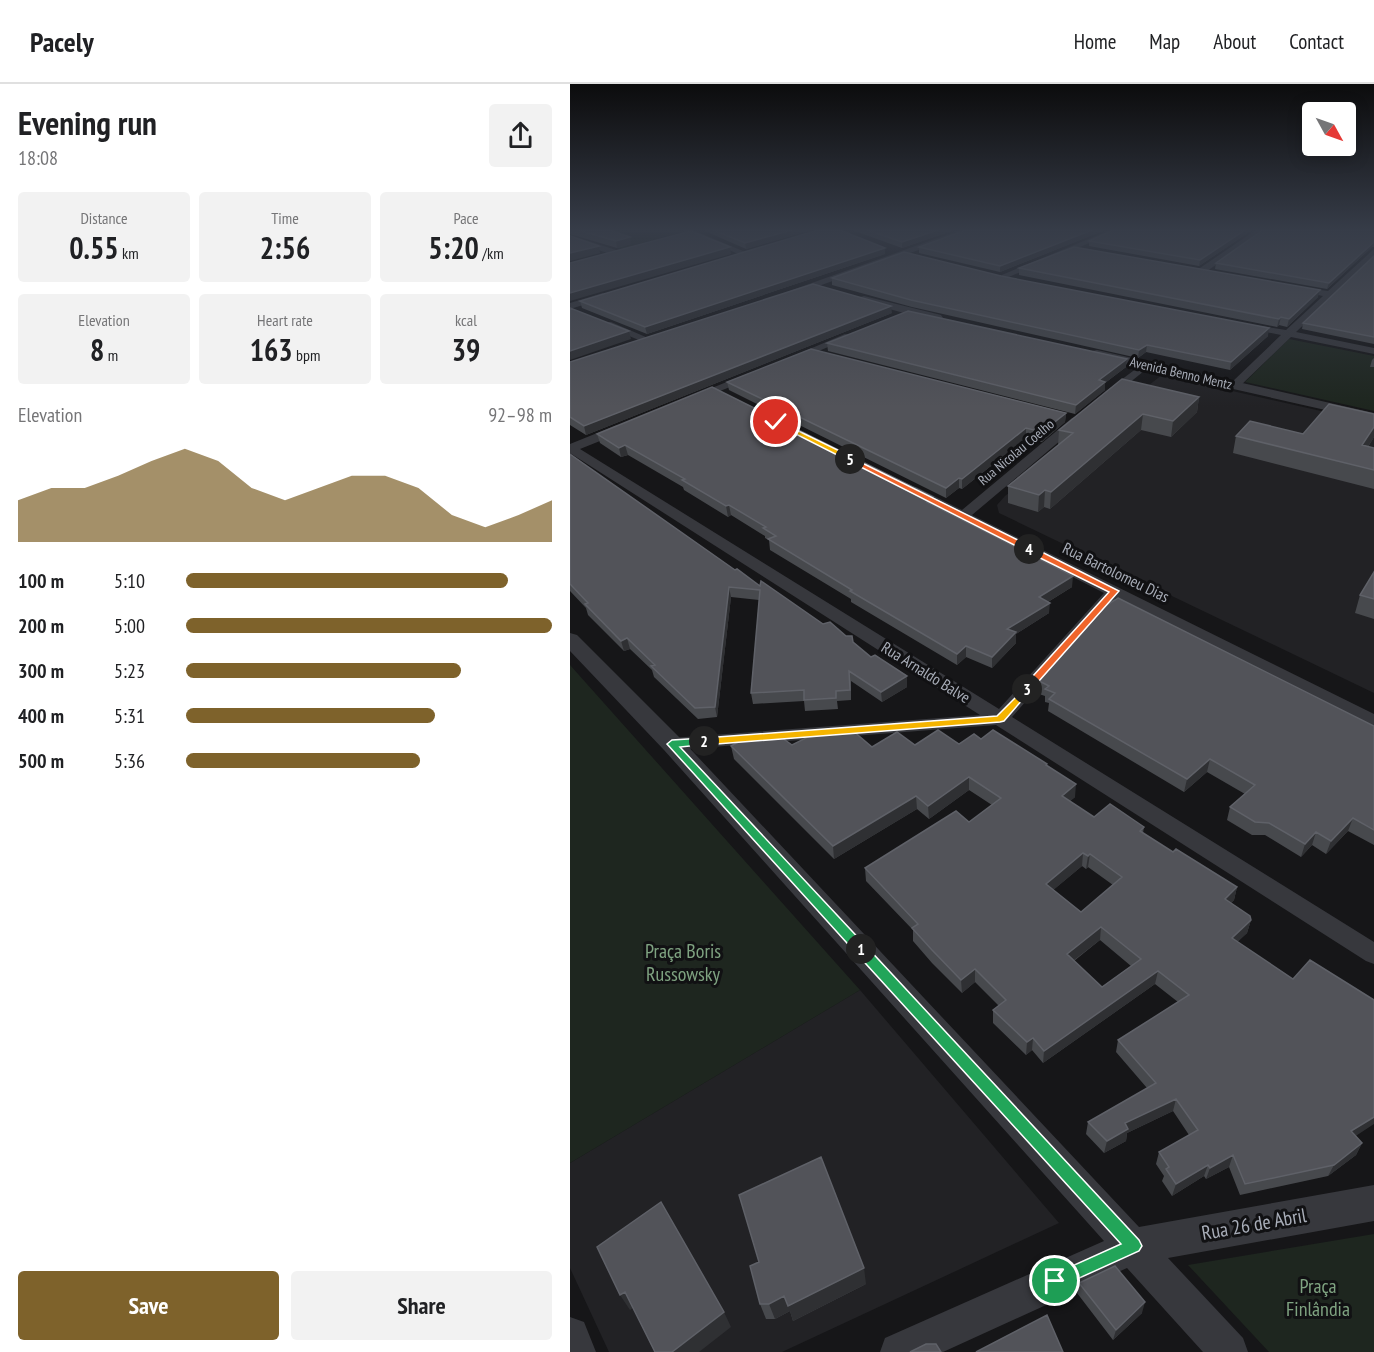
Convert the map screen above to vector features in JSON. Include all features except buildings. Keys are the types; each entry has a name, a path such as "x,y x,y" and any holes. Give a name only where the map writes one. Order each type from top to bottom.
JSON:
{"street":[{"path":"770,300 802,289"},
{"path":"829,289 835,291"},
{"path":"1300,289 1328,294"},
{"path":"1235,385 1333,289"},
{"path":"573,309 614,293"},
{"path":"856,297 954,322"},
{"path":"892,318 909,312"},
{"path":"600,321 655,339"},
{"path":"1230,322 1374,351"},
{"path":"778,364 861,331"},
{"path":"628,348 655,339"},
{"path":"810,351 832,357"},
{"name":"Avenida Benno Mentz","path":"1089,352 1374,417"},
{"path":"1103,399 1145,365"},
{"path":"681,403 756,373"},
{"path":"714,390 735,400"},
{"name":"Rua Nicolau Coelho","path":"963,516 1077,416"},
{"path":"570,448 637,421"},
{"name":"Rua Arnaldo Balve","path":"570,448 1374,954"},
{"name":"Rua Bartolomeu Dias","path":"900,484 1374,721"},
{"path":"672,744 1000,719 1114,591"},
{"path":"570,639 672,744 1229,1352"},
{"name":"Rua 26 de Abril","path":"899,1352 1134,1246 1374,1203"},
{"path":"570,1336 577,1352"}],"shaded area":[{"path":"1162,375 1374,423 1374,693 999,513 997,505 1005,496"},
{"path":"860,990 1059,1223 782,1352 609,1352 570,1268 570,1163"}],"green space":[{"path":"1289,339 1374,356 1374,411 1245,382"},
{"name":"Praça Boris Russowsky","path":"570,665 860,990 570,1163"},
{"name":"Praça Finlândia","path":"1374,1234 1374,1352 1269,1352 1188,1265"}],"route":[{"path":"776,422 1114,591 1000,719 672,744 1134,1246 1055,1281"}]}
